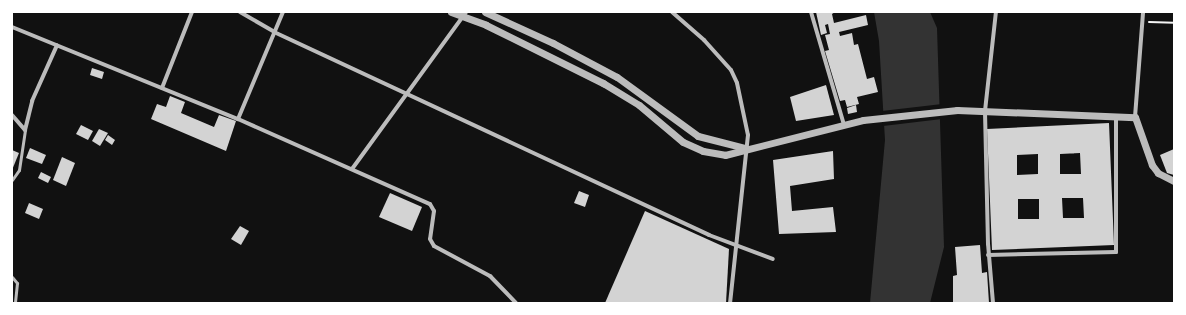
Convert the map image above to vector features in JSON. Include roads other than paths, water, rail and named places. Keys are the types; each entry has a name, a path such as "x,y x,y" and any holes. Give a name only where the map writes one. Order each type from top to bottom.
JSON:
{"street":[{"path":"162,88 192,12"},
{"path":"240,12 274,32 406,94 736,246 773,259"},
{"path":"238,119 283,12"},
{"path":"451,12 464,15 486,25 604,83 639,105 683,142 703,151 725,155 747,148 863,120 957,110 1136,117"},
{"path":"485,12 553,43 617,77 698,136 747,148"},
{"path":"672,12 704,40 731,70 737,83 748,135 730,303"},
{"path":"812,12 844,125"},
{"path":"993,303 988,255 985,111 996,12"},
{"path":"1143,12 1136,117 1152,165 1158,173 1174,182"},
{"path":"352,169 464,15"},
{"path":"12,27 238,119 430,204 434,211 430,239 434,246 490,276 516,303"},
{"path":"25,130 32,101 57,45"},
{"path":"12,115 25,130"},
{"path":"988,255 1116,252 1116,116"}],"lane":[{"path":"12,180 20,170 25,130"},
{"path":"12,276 17,283 15,303"}]}
